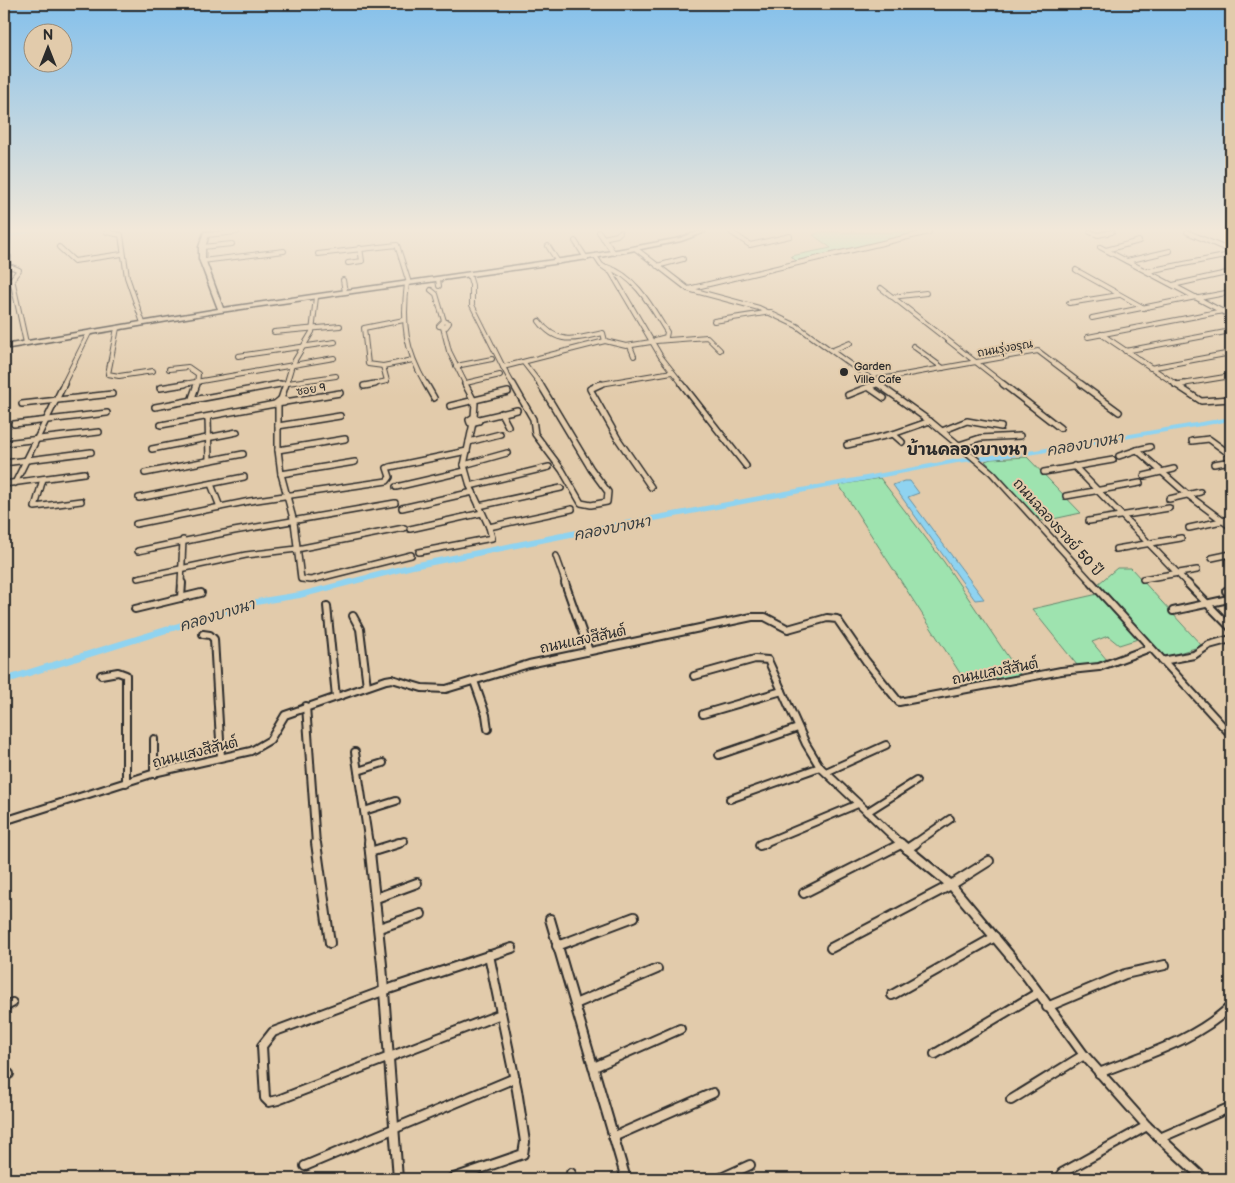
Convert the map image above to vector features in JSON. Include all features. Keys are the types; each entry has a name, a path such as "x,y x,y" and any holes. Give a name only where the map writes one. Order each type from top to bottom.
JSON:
{"street":[{"path":"14,287 26,343"},
{"path":"130,287 143,323"},
{"path":"212,287 221,310"},
{"path":"344,287 345,292"},
{"path":"4,347 221,310 379,287"},
{"path":"408,287 404,320 413,360 434,398"},
{"path":"431,287 436,294 444,322 448,325 443,327 456,366 474,400 476,418"},
{"path":"436,294 439,287"},
{"path":"472,287 472,305 532,419 535,434 562,470 578,499 586,504 603,504 608,498 605,487 591,469 546,391 524,363"},
{"path":"620,287 672,372 746,466"},
{"path":"503,367 605,341 620,346 630,346 667,335 659,319 633,287"},
{"name":"ถนนฉลองราชย์ 50 ปี","path":"686,287 771,312 797,326 834,350 971,454 1231,735"},
{"path":"688,289 696,287"},
{"path":"1106,287 1144,308"},
{"path":"1177,287 1228,313"},
{"path":"880,288 1060,428"},
{"path":"1092,318 1231,292"},
{"path":"892,297 926,293"},
{"path":"1069,303 1119,295"},
{"path":"316,297 313,328 292,364 284,383 278,426 281,474 294,522 302,580 411,555"},
{"path":"714,321 771,312"},
{"path":"1088,337 1228,313"},
{"path":"404,320 364,328 368,364 383,366 413,360"},
{"path":"539,321 546,333 568,340 603,333 605,341"},
{"path":"274,332 340,326"},
{"path":"116,328 106,373 119,376 153,371"},
{"path":"1125,351 1231,331"},
{"path":"15,483 89,332"},
{"path":"1101,334 1150,368 1205,402 1231,399"},
{"path":"652,341 664,342 707,337 720,350"},
{"path":"568,340 574,349"},
{"path":"238,356 335,342"},
{"path":"834,350 850,344"},
{"path":"630,346 634,356"},
{"path":"913,346 943,368"},
{"name":"ถนนรุ่งอรุณ","path":"848,395 877,382 943,368 1041,352 1119,412"},
{"path":"1150,368 1231,353"},
{"path":"160,388 334,358"},
{"path":"456,366 492,359"},
{"path":"364,386 387,381 383,366"},
{"path":"169,369 192,368 198,374 198,381 191,401"},
{"path":"651,487 618,439 590,389 624,378 672,372"},
{"path":"466,383 500,375"},
{"path":"155,407 284,383 336,376"},
{"path":"1176,385 1231,376"},
{"path":"868,387 884,398"},
{"path":"450,406 508,392"},
{"name":"ซอย 9","path":"161,425 340,393"},
{"path":"22,404 112,394"},
{"path":"419,552 492,538 465,471 466,451 473,423 469,420 517,410"},
{"path":"14,424 108,412"},
{"path":"501,413 508,426"},
{"path":"278,426 340,416"},
{"path":"208,417 209,460"},
{"path":"846,444 893,434 930,421"},
{"path":"942,431 967,421 1001,427"},
{"path":"5,444 99,432"},
{"path":"152,449 237,432"},
{"path":"469,442 500,434"},
{"path":"893,434 902,442"},
{"path":"959,445 980,438 1020,436"},
{"path":"278,450 345,439"},
{"path":"1192,441 1209,439 1231,455"},
{"path":"1119,456 1150,447"},
{"path":"1137,450 1188,495 1231,527"},
{"path":"136,524 220,507 387,481 390,477 389,467 466,451"},
{"path":"4,463 91,452"},
{"path":"464,465 507,453"},
{"path":"145,473 243,454"},
{"path":"1044,472 1113,460"},
{"path":"1214,464 1231,460"},
{"path":"281,474 355,462"},
{"path":"1074,466 1231,628"},
{"path":"470,486 549,467"},
{"path":"1144,476 1174,469"},
{"path":"396,486 465,471"},
{"path":"4,484 84,473"},
{"path":"139,498 244,477"},
{"path":"43,479 35,507 82,501"},
{"path":"1066,496 1140,483"},
{"path":"211,484 220,507"},
{"path":"479,506 562,488"},
{"path":"402,508 473,492"},
{"path":"1169,499 1200,492"},
{"path":"138,551 238,528 294,522 395,503"},
{"path":"1089,521 1169,508"},
{"path":"489,527 572,509"},
{"path":"138,578 246,555 297,549 482,513"},
{"path":"1189,528 1231,519"},
{"path":"1116,550 1181,538"},
{"path":"181,598 183,540"},
{"path":"1212,558 1231,554"},
{"path":"556,556 588,651"},
{"path":"1143,579 1197,570"},
{"path":"135,610 201,593"},
{"path":"1173,611 1224,600"},
{"path":"327,606 336,697"},
{"path":"353,616 359,625 367,686"},
{"name":"ถนนแสงสีสันต์","path":"4,821 154,774 221,757 243,754 270,740 281,719 306,706 392,679 434,689 446,689 529,664 752,617 765,617 788,629 833,617 840,622 895,700 904,702 1061,671 1099,667 1150,648"},
{"path":"203,634 210,635 214,639 221,757"},
{"path":"1162,661 1194,654 1209,646 1231,639"},
{"path":"694,676 764,658 771,664 798,728 823,769 904,847 951,886 995,937 1084,1055 1147,1126 1204,1179"},
{"path":"101,675 118,672 126,675 126,783"},
{"path":"474,681 486,715 488,729"},
{"path":"703,714 782,691"},
{"path":"306,706 314,827 330,943"},
{"path":"719,755 798,728"},
{"path":"154,739 154,774"},
{"path":"730,799 823,769 886,745"},
{"path":"355,752 376,898 398,1179"},
{"path":"358,771 383,763"},
{"path":"867,812 916,781"},
{"path":"364,811 396,801"},
{"path":"760,845 858,804"},
{"path":"804,894 904,847 950,819"},
{"path":"370,852 404,841"},
{"path":"831,948 951,886 989,861"},
{"path":"376,898 417,883"},
{"path":"379,928 421,914"},
{"path":"557,946 634,917"},
{"path":"550,919 626,1179"},
{"path":"892,995 995,937"},
{"path":"502,1014 278,1100 269,1102 264,1098 262,1046 273,1032 383,991 512,948"},
{"path":"452,1179 523,1154 525,1142 515,1078 489,955"},
{"path":"1047,1007 1125,974 1165,965"},
{"path":"575,1004 657,969"},
{"path":"935,1054 1038,993"},
{"path":"1099,1072 1193,1033 1226,1012 1231,1006"},
{"path":"594,1067 680,1029"},
{"path":"1011,1100 1084,1055"},
{"path":"305,1166 515,1078"},
{"path":"613,1137 713,1093"},
{"path":"1160,1138 1231,1107"},
{"path":"1062,1173 1147,1126"},
{"path":"719,1179 750,1165"}],"green space":[{"path":"1027,457 1081,513 1044,521 1038,519 985,461"},
{"path":"880,478 944,562 1021,676 971,684 960,673 839,485"},
{"path":"1117,568 1131,568 1202,646 1165,657 1098,584"},
{"path":"1098,594 1138,639 1119,645 1108,636 1092,642 1107,660 1093,665 1077,665 1032,609"}],"water":[{"path":"910,481 919,493 908,497 984,599 975,600 893,485"}],"waterway":[{"name":"คลองบางนา","path":"4,681 256,602 300,595 413,566 957,461 1035,452 1231,419"}],"place":[{"name":"Garden Ville Cafe","path":"844,372"}],"district":[{"name":"บ้านคลองบางนา","path":"967,449"}]}
